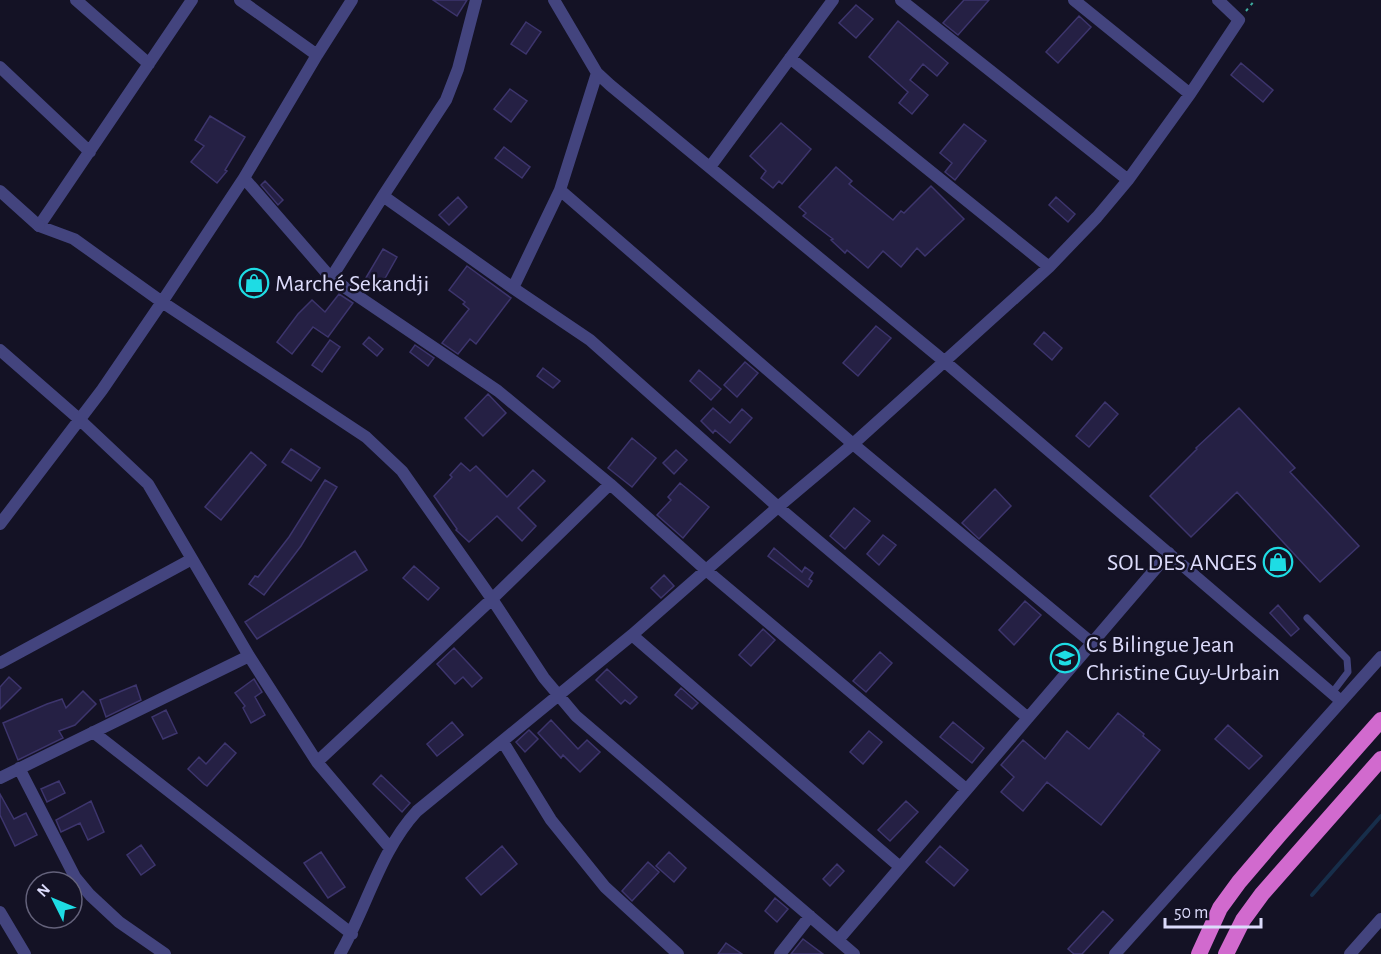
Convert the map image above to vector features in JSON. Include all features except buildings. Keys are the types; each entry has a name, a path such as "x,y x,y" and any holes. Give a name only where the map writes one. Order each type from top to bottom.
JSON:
{"highway":[{"path":"1199,954 1220,908 1239,882 1381,720"},
{"path":"1226,954 1243,920 1262,894 1381,759"}],"street":[{"path":"76,0 149,64"},
{"path":"39,226 192,0"},
{"path":"240,0 316,55"},
{"path":"0,524 102,390 162,302 244,178 316,55 352,0"},
{"path":"331,278 446,100 458,69 476,0"},
{"path":"554,0 597,73 944,361 1337,697"},
{"path":"710,167 833,0"},
{"path":"901,0 1128,180"},
{"path":"1074,0 1190,94"},
{"path":"340,954 352,934 390,848 404,825 417,811 632,635 777,507 854,444 1049,267 1097,217 1128,180 1239,21 1218,0"},
{"path":"790,58 1049,267"},
{"path":"0,67 90,152"},
{"path":"513,288 560,190 597,73"},
{"path":"244,178 331,278 498,391 966,789"},
{"path":"560,190 854,444 1092,643"},
{"path":"0,191 39,226 74,238 162,302 366,437 381,450 402,471 492,599 544,678 559,696 592,731 854,954"},
{"path":"383,195 590,340 777,507 1028,718"},
{"path":"0,350 80,419 148,484 249,656 317,762 390,848"},
{"path":"317,762 492,599 610,484"},
{"path":"838,939 1169,553"},
{"path":"0,663 192,559"},
{"path":"632,635 900,867"},
{"path":"0,778 249,656"},
{"path":"1115,954 1337,697 1381,657"},
{"path":"93,732 352,934"},
{"path":"503,742 551,820 605,887 678,954"},
{"path":"19,768 75,877 90,895 119,922 165,954"},
{"path":"0,912 4,930 25,954"},
{"path":"780,954 810,916"},
{"path":"1350,954 1381,920"}],"lane":[{"path":"1307,618 1347,658 1348,672 1337,697"}],"waterway":[{"path":"1312,895 1381,816"}],"place":[{"name":"Marché Sekandji","path":"254,283"},
{"name":"SOL DES ANGES","path":"1278,562"},
{"name":"Cs Bilingue Jean Christine Guy-Urbain","path":"1065,658"}]}
